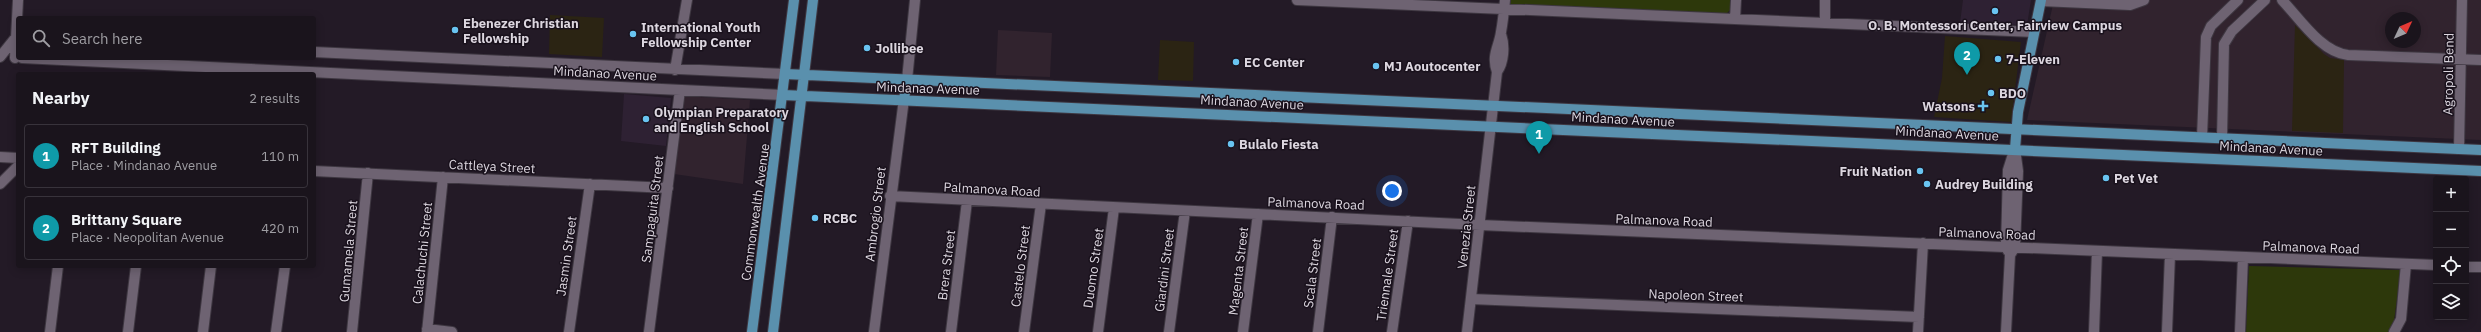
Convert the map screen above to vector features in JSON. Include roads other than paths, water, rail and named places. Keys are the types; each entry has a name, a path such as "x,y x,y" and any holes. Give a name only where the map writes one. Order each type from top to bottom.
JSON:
{"main road":[{"name":"Commonwealth Avenue","path":"752,332 794,0"},
{"path":"773,332 813,0"},
{"path":"2015,149 2017,129 2041,0"},
{"name":"Mindanao Avenue","path":"785,74 2481,150"},
{"path":"904,99 907,80"},
{"name":"Mindanao Avenue","path":"783,95 904,99 2481,171"}],"street":[{"path":"18,0 18,16"},
{"path":"676,70 687,0"},
{"path":"907,80 915,0"},
{"path":"1297,0 1504,5 1735,19 2034,32"},
{"path":"1735,19 1736,0"},
{"path":"1825,23 1826,0"},
{"path":"2041,0 2130,5 2144,0"},
{"path":"2202,137 2206,37 2211,26 2238,0"},
{"path":"2222,138 2224,44 2232,31 2265,0"},
{"path":"2282,0 2324,44 2335,52 2348,55 2481,60"},
{"name":"Agropoli Bend","path":"2459,149 2462,0"},
{"name":"Venezia Street","path":"1467,332 1497,72 1494,65 1497,42 1501,34 1504,5"},
{"path":"0,57 16,38"},
{"name":"Mindanao Avenue","path":"316,52 785,74"},
{"name":"Mindanao Avenue","path":"0,57 16,58"},
{"name":"Mindanao Avenue","path":"102,60 783,95"},
{"name":"Sampaguita Street","path":"648,332 680,90"},
{"name":"Ambrogio Street","path":"874,332 890,196 904,99"},
{"path":"2006,332 2010,250 2008,170 2015,149"},
{"path":"0,157 16,158"},
{"path":"0,184 16,168"},
{"name":"Cattleya Street","path":"316,172 368,173 668,188"},
{"name":"Gumamela Street","path":"352,332 368,173"},
{"name":"Calachuchi Street","path":"427,330 444,177"},
{"name":"Jasmin Street","path":"568,332 590,184"},
{"name":"Palmanova Road","path":"890,196 967,201 1480,225 1923,243 2010,250 2097,251 2433,265"},
{"name":"Brera Street","path":"950,332 967,201"},
{"name":"Castelo Street","path":"1024,332 1041,204"},
{"name":"Duomo Street","path":"1098,332 1114,208"},
{"name":"Giardini Street","path":"1169,332 1185,211"},
{"name":"Magenta Street","path":"1244,332 1258,214"},
{"name":"Scala Street","path":"1318,332 1332,217"},
{"name":"Triennale Street","path":"1392,332 1408,221"},
{"path":"1918,332 1923,243"},
{"path":"2094,332 2097,251"},
{"path":"2167,332 2170,254"},
{"path":"2240,332 2243,257"},
{"path":"2394,332 2401,319 2406,264"},
{"path":"2469,267 2481,267"},
{"path":"50,332 58,268"},
{"path":"128,332 136,268"},
{"path":"203,332 211,268"},
{"path":"276,332 285,268"},
{"name":"Napoleon Street","path":"1471,299 1919,317"},
{"path":"427,330 452,332"}],"place":[{"name":"O. B. Montessori Center, Fairview Campus","path":"1995,11"},
{"name":"Ebenezer Christian Fellowship","path":"455,30"},
{"name":"International Youth Fellowship Center","path":"633,34"},
{"name":"Jollibee","path":"867,48"},
{"name":"7-Eleven","path":"1998,59"},
{"name":"EC Center","path":"1236,62"},
{"name":"MJ Aoutocenter","path":"1376,66"},
{"name":"Brittany Square","path":"1967,75"},
{"name":"BDO","path":"1991,93"},
{"name":"Watsons","path":"1983,106"},
{"name":"Olympian Preparatory and English School","path":"646,119"},
{"name":"Bulalo Fiesta","path":"1231,144"},
{"name":"RFT Building","path":"1539,154"},
{"name":"Fruit Nation","path":"1920,171"},
{"name":"Pet Vet","path":"2106,178"},
{"name":"Audrey Building","path":"1927,184"},
{"name":"RCBC","path":"815,218"}]}
